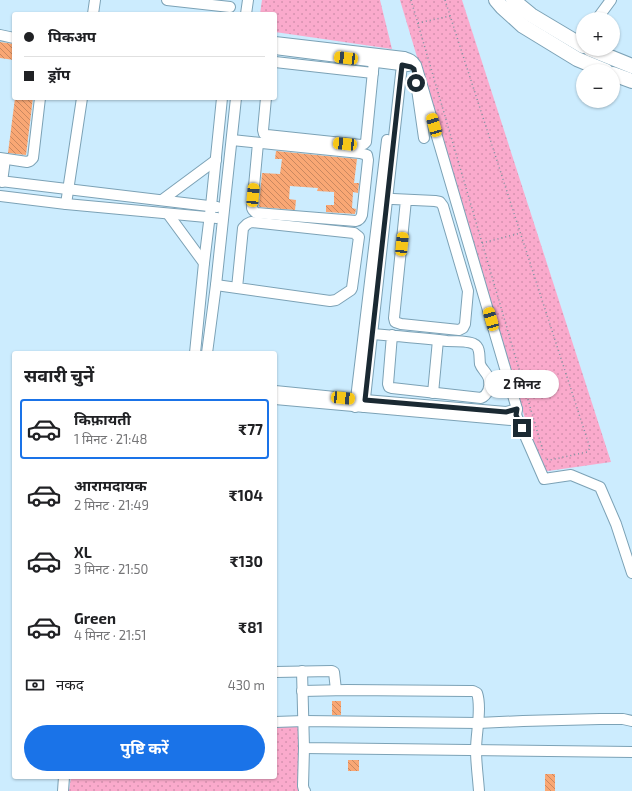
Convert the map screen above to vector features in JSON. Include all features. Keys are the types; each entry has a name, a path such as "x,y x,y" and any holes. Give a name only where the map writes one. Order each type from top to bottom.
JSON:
{"street":[{"path":"93,12 95,0"},
{"path":"168,0 231,7"},
{"path":"246,12 248,0"},
{"path":"496,0 523,26 577,59 583,56"},
{"path":"513,0 531,15 576,43"},
{"path":"602,12 611,0"},
{"path":"0,35 12,38"},
{"path":"277,42 400,62 411,67 414,69 424,138"},
{"path":"277,49 374,62 400,62 411,59 416,65 517,412 544,479 571,475 600,487 616,524 632,573"},
{"path":"603,56 632,66"},
{"path":"277,62 373,73"},
{"path":"266,100 263,130 264,134 267,136 361,145 364,144 366,142 374,62"},
{"path":"360,403 385,158 400,62"},
{"path":"360,403 373,334 400,62"},
{"path":"620,77 632,81"},
{"path":"40,100 33,158 27,162 2,159 1,182 225,208"},
{"path":"66,204 82,100"},
{"path":"194,351 222,100"},
{"path":"208,351 224,219 236,100"},
{"path":"232,140 360,153 385,158"},
{"path":"258,143 252,208 256,213 356,221 359,220 362,214 368,160 367,155"},
{"path":"162,200 216,160"},
{"path":"0,196 66,204 224,219"},
{"path":"387,199 435,201 440,202 443,206 468,291 464,328 459,330 400,324 395,322 394,318 406,200"},
{"path":"168,214 204,263"},
{"path":"216,285 237,288 333,301 352,288 359,237 354,233 251,222 244,228 237,288"},
{"path":"373,334 474,344 479,349 480,364 489,378 489,388 485,396 481,398 389,387 392,336"},
{"path":"433,393 438,340"},
{"path":"277,391 360,403"},
{"path":"277,399 517,412"},
{"path":"277,672 332,670 334,672 336,690"},
{"path":"302,671 304,721 303,786 305,791"},
{"path":"302,691 473,691 478,696 476,750 479,791"},
{"path":"277,722 478,723 600,719 623,719 632,721"},
{"path":"304,748 632,752"},
{"path":"63,791 64,779"}],"path":[{"path":"411,0 543,451"},
{"path":"445,0 590,448 587,452 550,460 545,459"},
{"path":"418,23 450,16"},
{"path":"482,243 521,233"}],"shaded area":[{"path":"262,0 380,0 392,49 277,32 277,12 260,12"},
{"path":"400,0 462,0 611,462 541,472"},
{"path":"304,721 309,791 69,791 71,779 277,779 277,723"}],"building":[{"path":"0,42 12,44 12,60 0,58"},
{"path":"15,100 33,100 26,155 8,153"},
{"path":"276,151 357,159 354,183 359,183 358,193 353,192 352,208 356,209 355,214 326,212 326,205 334,205 334,192 317,191 318,188 290,186 289,199 296,200 295,210 259,207 262,173 280,174 282,159 275,159"},
{"path":"332,701 341,701 341,715 332,715"},
{"path":"348,760 359,760 359,771 348,771"},
{"path":"545,774 555,774 555,791 545,791"}],"route":[{"path":"416,83 414,69 402,65 365,400 506,412 517,409 516,415 522,428"}]}
